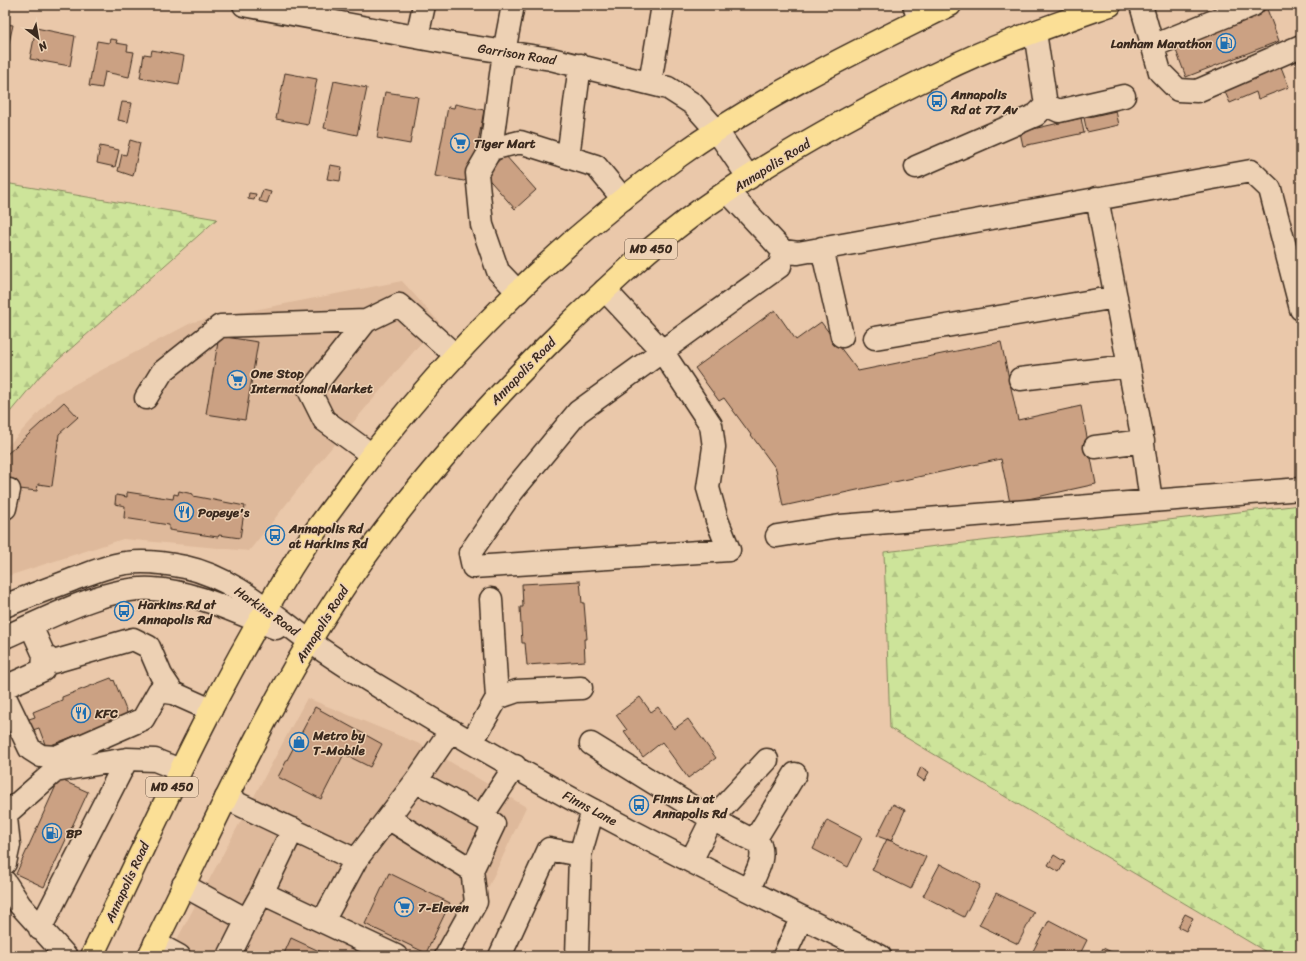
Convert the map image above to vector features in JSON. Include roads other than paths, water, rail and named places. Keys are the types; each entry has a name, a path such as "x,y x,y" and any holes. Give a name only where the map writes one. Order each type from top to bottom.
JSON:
{"main road":[{"name":"Annapolis Road","path":"92,956 180,770 211,710 264,616 310,539 372,455 423,390 518,292 581,233 681,155 717,131 917,13 950,5"},
{"name":"Annapolis Road","path":"152,949 277,698 345,586 383,532 441,461 533,359 605,290 652,248 696,214 728,192 802,145 941,71 1035,32 1110,5"}],"street":[{"name":"Garrison Road","path":"244,5 580,66 668,88 693,104 717,131 749,178"},
{"path":"417,37 424,5"},
{"path":"513,5 504,52 491,149 477,173 482,225 498,271 518,292"},
{"path":"650,83 664,5"},
{"path":"1141,5 1160,72 1178,90 1197,91 1301,46"},
{"path":"1153,46 1253,5"},
{"path":"1035,32 1046,105"},
{"path":"568,157 580,66"},
{"path":"1046,105 1059,111 1124,96"},
{"path":"916,167 1036,115 1046,105"},
{"path":"491,149 520,142 596,166 623,199"},
{"path":"728,192 784,251 798,253 1251,171 1270,189 1301,309"},
{"path":"1097,198 1129,366 1151,501"},
{"path":"822,248 842,336"},
{"path":"605,290 662,351 711,425 714,447 708,488 717,520 729,550 473,567 470,553 474,547 512,492 578,412 662,351 780,266 784,251"},
{"path":"875,338 1116,297"},
{"path":"146,398 162,372 220,326 366,320 399,305 456,355"},
{"path":"366,320 310,392 324,420 372,455"},
{"path":"1020,380 1129,366"},
{"path":"1095,447 1142,441"},
{"path":"777,536 840,526 1301,489"},
{"name":"Harkins Road","path":"6,600 125,563 155,562 187,567 210,575 240,591 264,616"},
{"name":"Harkins Road","path":"5,637 72,608 117,593 151,588 182,593 264,616 311,642"},
{"path":"472,742 497,698 491,599"},
{"path":"5,686 43,670 44,655 31,626"},
{"path":"44,655 53,662 133,639 149,647 161,675 166,692"},
{"name":"Finns Lane","path":"311,642 391,694 451,730 592,810 691,862 880,956"},
{"path":"497,698 517,691 581,688"},
{"path":"166,692 211,710"},
{"path":"5,697 30,749 41,756 56,757 143,719 166,692"},
{"path":"322,921 356,860 416,781 451,730"},
{"path":"591,744 712,819 752,840 756,838 795,774"},
{"path":"40,929 127,760"},
{"path":"5,863 9,845 6,811 55,771 127,760 155,760 180,770"},
{"path":"691,862 712,819 767,760"},
{"path":"482,816 514,766"},
{"path":"416,781 482,816 494,824 472,870 476,902 446,956"},
{"path":"226,798 356,860"},
{"path":"577,956 580,855 592,810"},
{"path":"388,818 472,870"},
{"path":"229,956 293,829"},
{"path":"748,890 762,858 763,851 756,838"},
{"path":"500,956 549,849 580,855"},
{"path":"5,882 20,905 40,929 66,956"},
{"path":"183,886 247,920"},
{"path":"262,893 396,956"},
{"path":"784,956 802,917"},
{"path":"152,949 179,956"}],"place":[{"name":"Lanham Marathon","path":"1226,43"},
{"name":"Annapolis Rd at 77 Av","path":"937,101"},
{"name":"Tiger Mart","path":"460,143"},
{"name":"One Stop International Market","path":"237,380"},
{"name":"Popeye's","path":"184,512"},
{"name":"Annapolis Rd at Harkins Rd","path":"275,535"},
{"name":"Harkins Rd at Annapolis Rd","path":"124,611"},
{"name":"KFC","path":"81,713"},
{"name":"Metro by T-Mobile","path":"299,742"},
{"name":"Finns Ln at Annapolis Rd","path":"639,805"},
{"name":"BP","path":"52,833"},
{"name":"7-Eleven","path":"404,907"}]}
